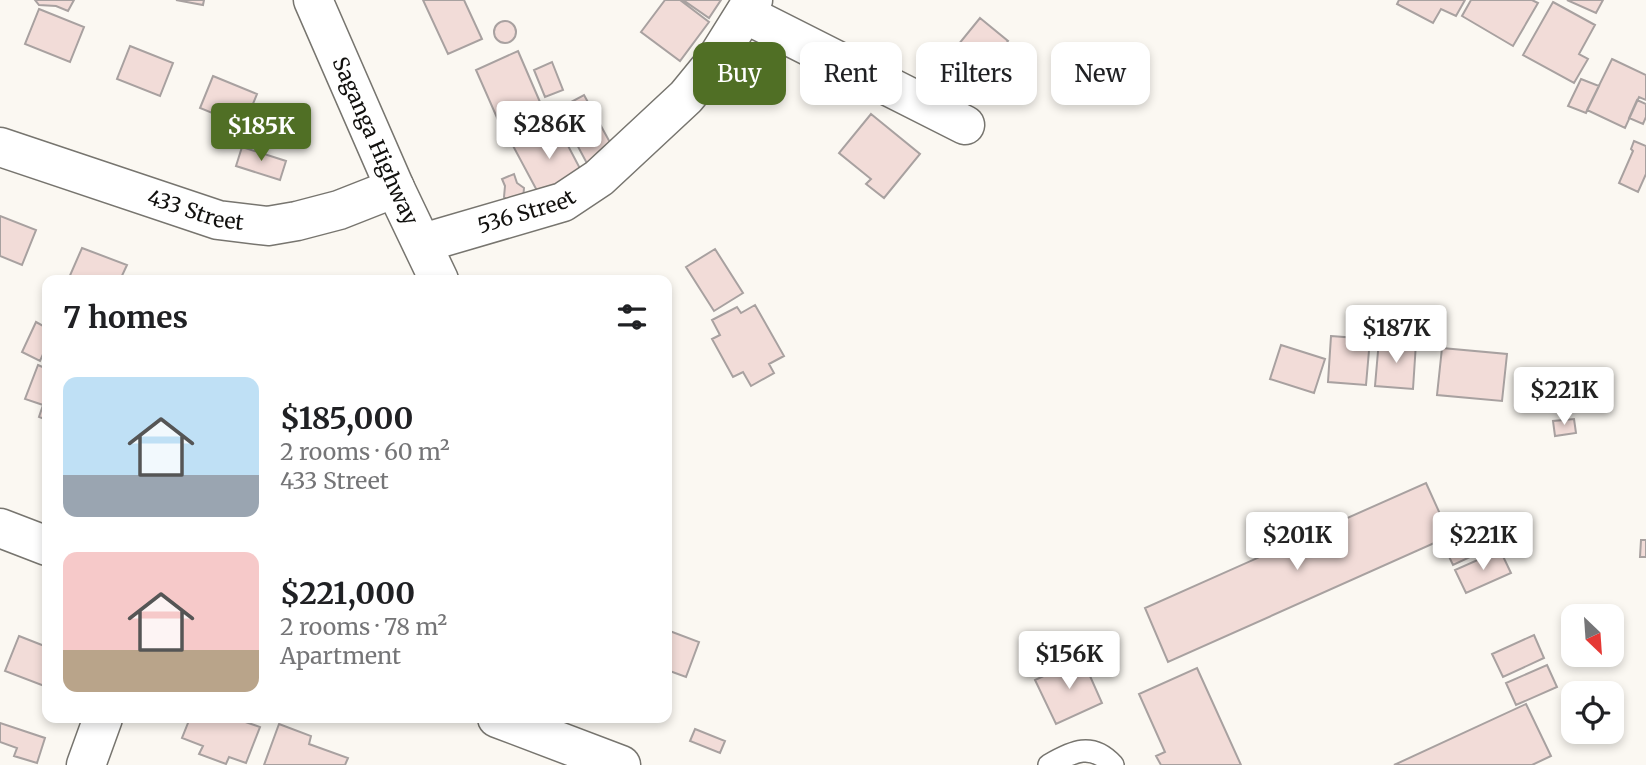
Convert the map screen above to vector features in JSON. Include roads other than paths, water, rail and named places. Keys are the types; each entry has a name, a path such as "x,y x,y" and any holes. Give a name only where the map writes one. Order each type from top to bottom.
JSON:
{"street":[{"name":"Saganga Highway","path":"313,0 437,275"},
{"path":"749,7 965,125"},
{"name":"536 Street","path":"423,243 562,202 599,178 686,97 713,64 749,7"},
{"name":"433 Street","path":"0,147 218,220 268,226 339,210 396,188"},
{"path":"0,528 42,544"},
{"path":"86,765 101,723"},
{"path":"514,723 621,765"}],"lane":[{"path":"1049,765 1079,750 1093,751 1105,756 1113,765"}]}
